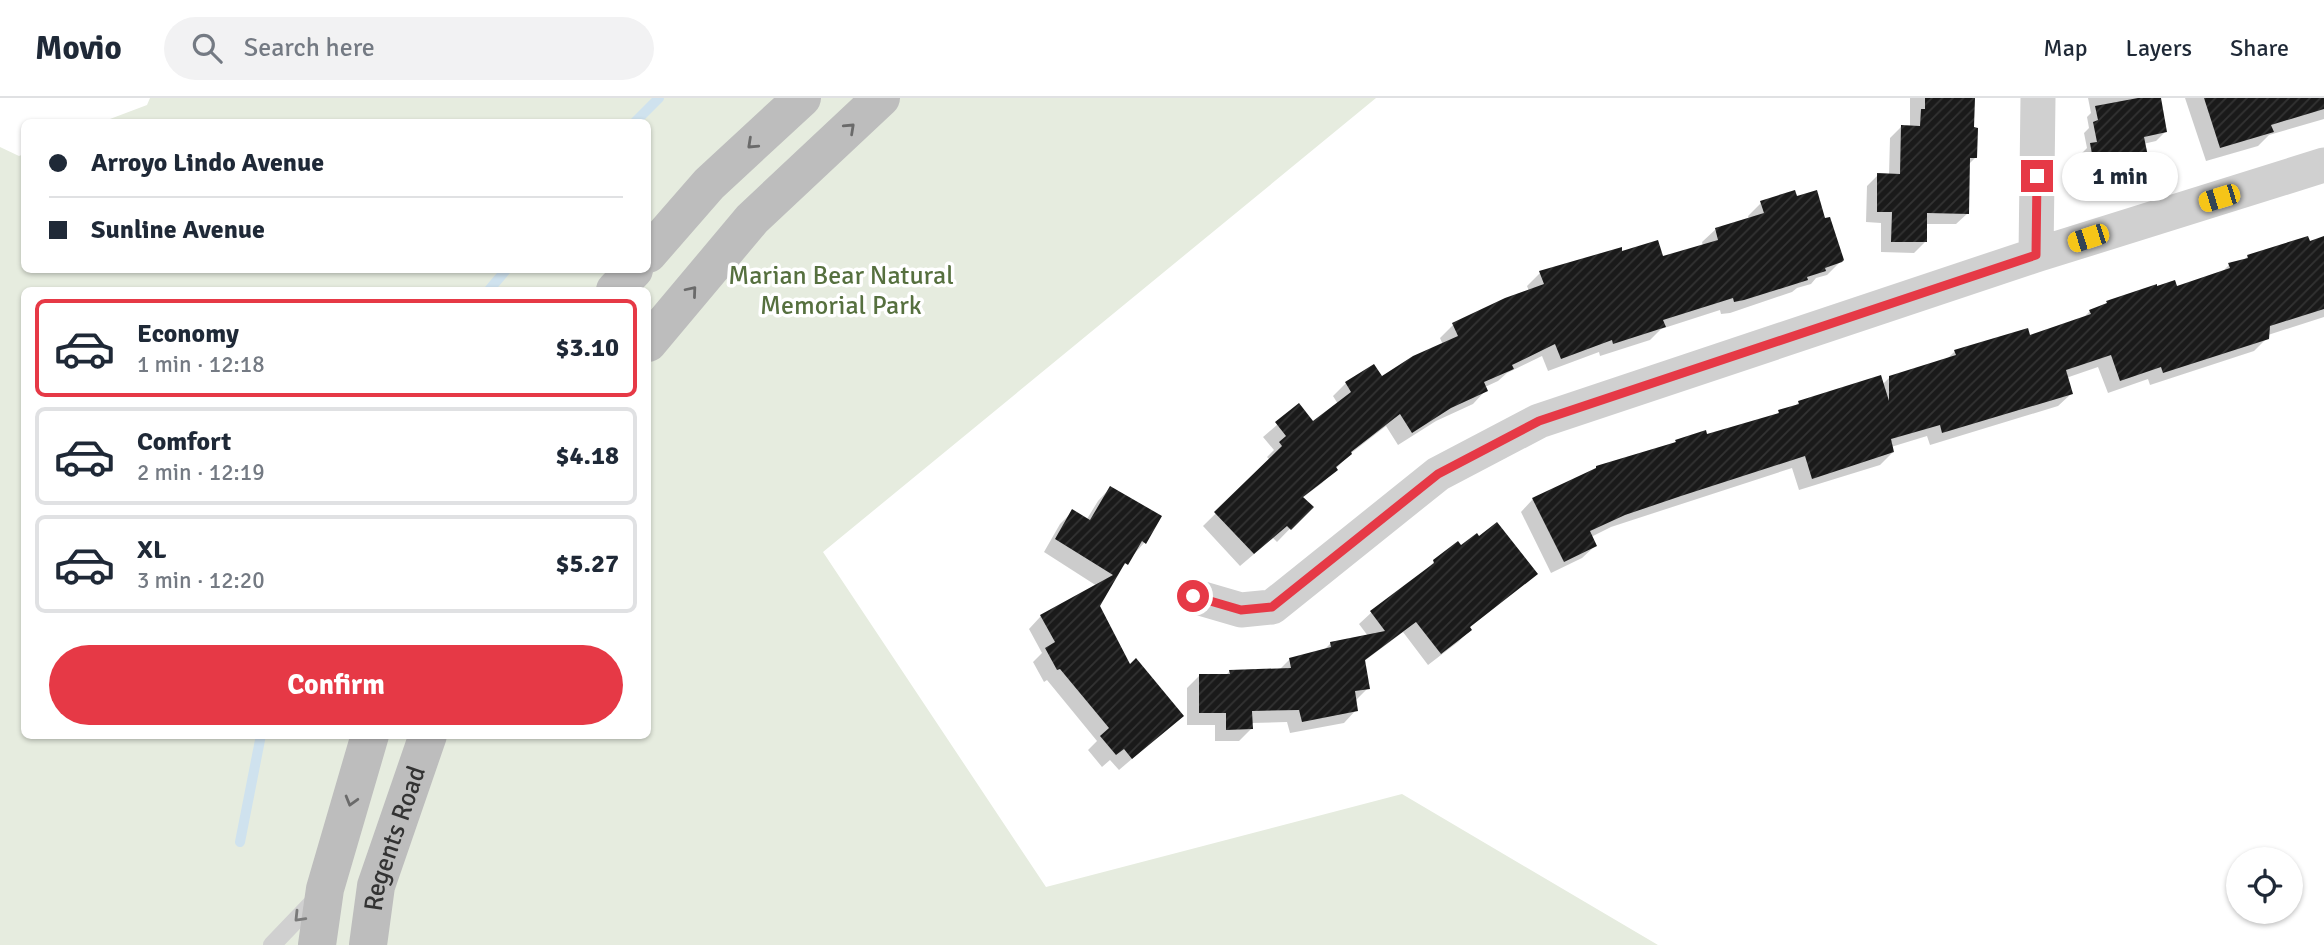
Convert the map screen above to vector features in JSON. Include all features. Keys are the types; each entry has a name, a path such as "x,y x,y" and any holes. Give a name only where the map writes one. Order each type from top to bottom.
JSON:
{"main road":[{"path":"651,251 709,184 802,98"},
{"path":"651,339 752,219 881,98"},
{"path":"618,287 631,273"},
{"name":"Regents Road","path":"317,945 326,889 369,739"},
{"name":"Regents Road","path":"373,936 376,886 427,739"}],"street":[{"path":"2036,255 2038,98"},
{"path":"1193,596 1241,610 1272,607 1438,474 1539,421 2036,255 2324,165"}],"lane":[{"path":"272,945 326,889"}],"green space":[{"name":"Marian Bear Natural Memorial Park","path":"150,98 1376,98 823,552 1046,887 1402,794 1658,945 0,945 0,147 21,155 21,273 651,273 651,119 110,119 147,105"}],"building":[{"path":"1925,98 1975,98 1977,158 1970,158 1969,214 1927,213 1927,242 1891,242 1892,212 1877,212 1877,173 1900,174 1901,125 1920,126"},
{"path":"2138,98 2161,98 2167,132 2144,137 2150,166 2096,176 2090,143 2097,142 2093,122 2098,120 2095,106"},
{"path":"2204,98 2324,98 2324,109 2271,125 2274,132 2220,148"},
{"path":"1795,190 1797,196 1817,190 1825,218 1830,217 1844,260 1842,262 1807,277 1808,280 1744,300 1734,302 1733,298 1663,320 1666,327 1613,344 1612,340 1561,359 1555,344 1512,365 1514,369 1484,382 1488,391 1451,408 1412,433 1400,414 1351,452 1352,454 1336,467 1338,470 1303,497 1314,507 1291,530 1287,526 1254,554 1214,512 1282,446 1279,442 1286,436 1275,422 1299,403 1313,421 1351,392 1345,382 1374,364 1382,376 1413,356 1458,336 1452,323 1505,298 1544,284 1539,271 1622,247 1622,251 1658,240 1663,256 1718,240 1715,228 1764,213 1760,201"},
{"path":"2308,236 2310,241 2324,236 2324,309 2270,326 2269,339 2163,373 2161,367 2120,381 2111,355 2066,370 2073,394 1942,433 1940,425 1891,439 1894,452 1812,479 1805,456 1681,496 1625,515 1590,531 1597,546 1564,562 1532,498 1596,466 1706,430 1707,434 1779,413 1778,410 1799,404 1798,401 1881,375 1889,401 1889,376 1956,355 1954,350 2028,328 2030,335 2091,314 2089,310 2107,303 2106,301 2175,280 2177,286 2230,268 2228,263 2248,258 2247,255"},
{"path":"1110,486 1162,516 1146,544 1142,541 1128,565 1125,563 1100,606 1130,664 1136,658 1184,716 1132,759 1124,749 1116,755 1100,736 1109,728 1060,669 1057,670 1045,648 1055,642 1040,615 1113,575 1055,539 1072,509 1090,520"},
{"path":"1497,522 1538,574 1470,627 1472,630 1441,654 1416,622 1365,660 1370,689 1355,691 1358,711 1302,722 1299,710 1252,711 1253,729 1226,730 1226,713 1199,713 1199,674 1291,668 1289,658 1331,647 1330,642 1385,631 1370,611 1434,563 1433,560 1458,541 1461,545 1477,533 1479,536"}],"waterway":[{"path":"638,119 659,98"},
{"path":"492,287 503,273"},
{"path":"240,842 260,739"}],"route":[{"path":"1193,596 1241,610 1272,607 1438,474 1539,421 2036,255 2037,176"}]}
